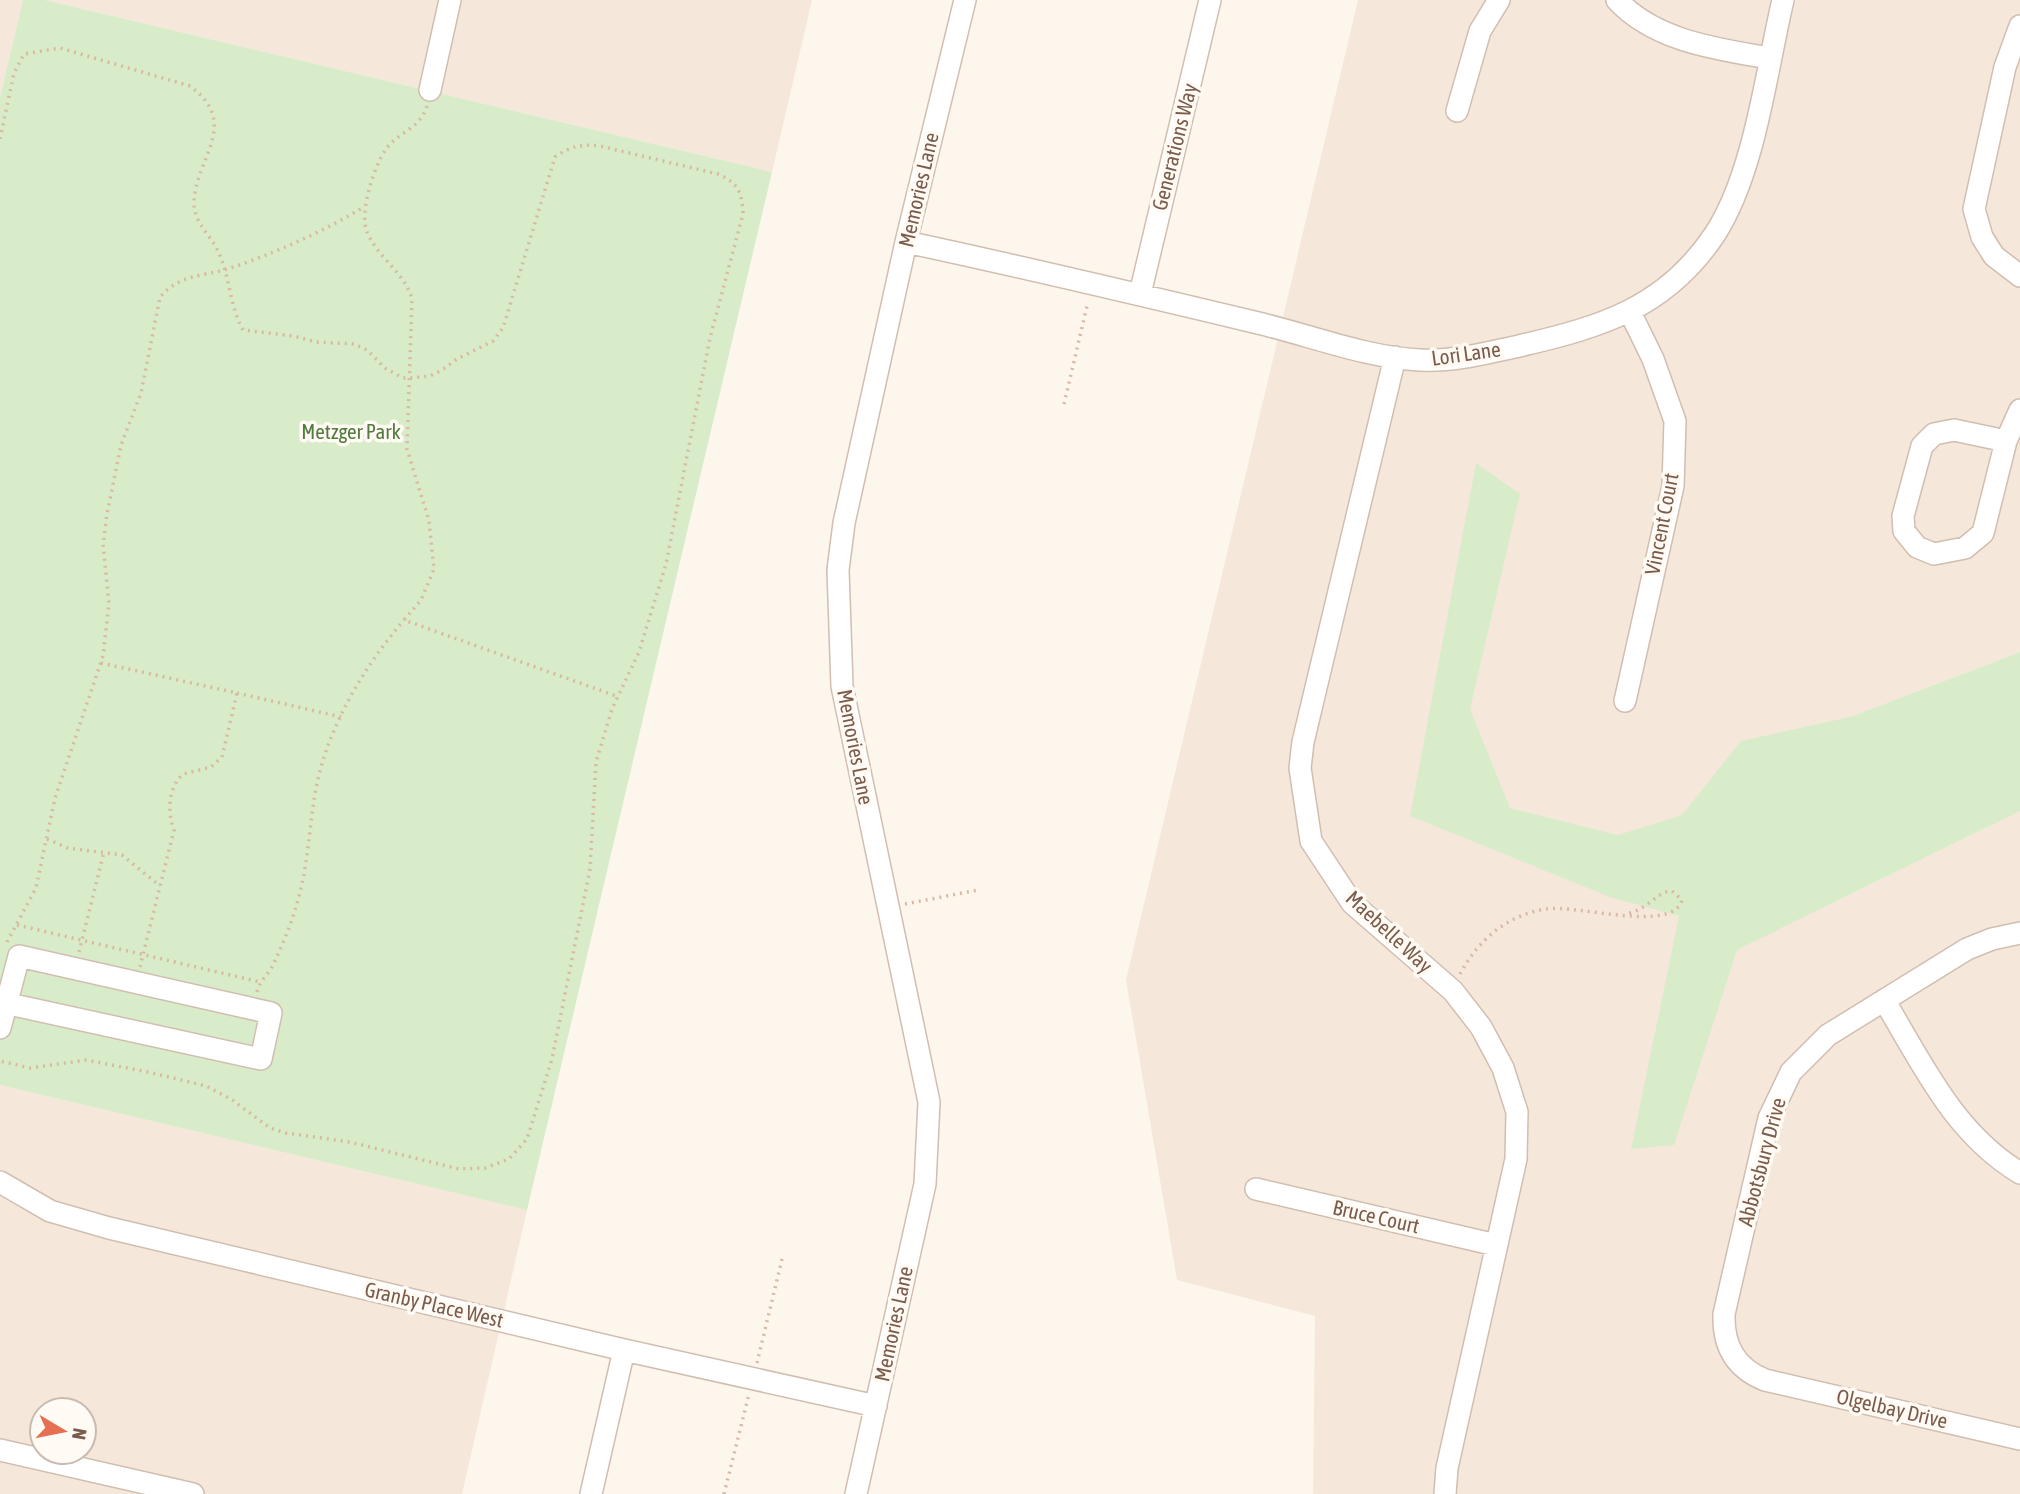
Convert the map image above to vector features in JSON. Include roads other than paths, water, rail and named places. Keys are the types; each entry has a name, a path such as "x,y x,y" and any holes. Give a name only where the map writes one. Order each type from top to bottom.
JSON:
{"street":[{"path":"430,90 450,0"},
{"name":"Memories Lane","path":"856,1494 925,1184 929,1102 842,686 838,570 844,523 906,242 965,0"},
{"name":"Generations Way","path":"1140,294 1210,0"},
{"path":"1457,111 1480,31 1499,0"},
{"path":"1617,0 1640,19 1692,43 1769,58"},
{"name":"Lori Lane","path":"906,242 1140,294 1395,358 1449,360 1588,330 1630,312 1668,288 1686,271 1722,221 1740,182 1783,0"},
{"path":"2020,26 2005,67 1974,209 1982,237 1994,256 2020,276"},
{"name":"Vincent Court","path":"1625,701 1673,486 1675,421 1654,359 1630,312"},
{"name":"Maebelle Way","path":"1395,358 1303,742 1300,768 1311,841 1352,903 1453,991 1481,1027 1503,1068 1517,1112 1516,1159 1447,1468 1445,1494"},
{"path":"2006,441 1954,430 1934,434 1922,446 1903,516 1904,531 1917,547 1934,554 1965,548 1983,533 2006,441 2020,410"},
{"name":"Abbotsbury Drive","path":"1765,1380 1745,1369 1734,1358 1723,1330 1724,1314 1769,1118 1791,1072 1809,1051 1828,1035 1967,949 1992,939 2020,933"},
{"path":"0,1028 9,1004 19,956 271,1013 261,1059 9,1004"},
{"path":"1884,1000 1958,1122 1977,1142 2020,1173"},
{"name":"Granby Place West","path":"0,1182 50,1211 90,1223 624,1350 876,1406"},
{"name":"Bruce Court","path":"1256,1189 1496,1245"},
{"path":"591,1494 624,1350"},
{"name":"Olgelbay Drive","path":"1765,1380 2020,1439"},
{"path":"0,1450 193,1494"}],"park label":[{"name":"Metzger Park","path":"351,432"}]}
